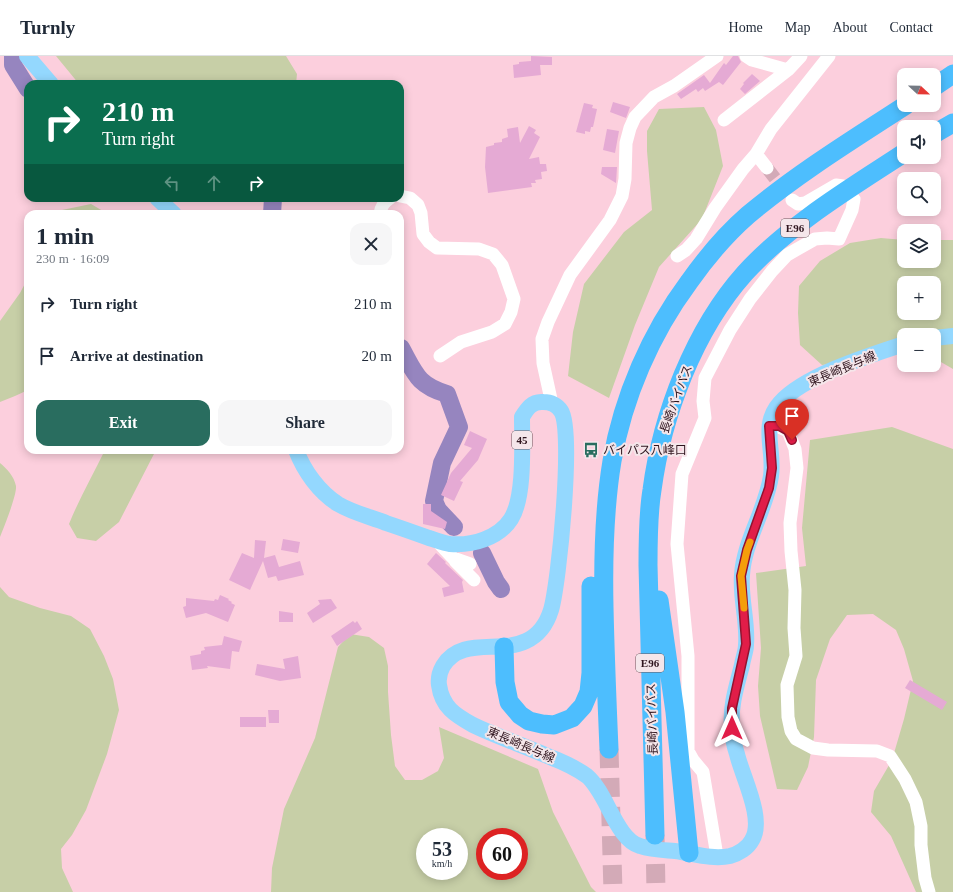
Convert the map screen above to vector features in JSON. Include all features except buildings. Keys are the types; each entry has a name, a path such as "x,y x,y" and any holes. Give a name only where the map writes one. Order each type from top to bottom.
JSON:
{"highway":[{"path":"941,82 953,74"},
{"path":"504,647 505,682 509,702 520,715 529,721 542,724 554,724 572,718 583,706 589,692 592,673 591,587 595,500 601,459 610,423 623,384 639,345 667,297 747,216 813,165 897,111"},
{"path":"941,130 953,123"},
{"name":"長崎バイパス","path":"655,835 648,538 652,491 660,443 673,401 688,364 704,332 722,303 745,274 771,248 800,224 843,193 897,158"},
{"path":"609,749 605,637 604,534 612,459 621,421 633,385 648,350 663,320 679,294 704,261"},
{"path":"648,538 653,556 675,712 689,853"},
{"path":"593,555 605,637"}],"main road":[{"path":"27,56 48,80"},
{"path":"161,202 170,210"},
{"path":"941,337 953,336"},
{"name":"東長崎長与線","path":"552,404 558,407 566,423 562,528 559,567 552,609 545,624 537,634 529,640 517,645 504,647 483,646 469,648 455,654 444,663 438,678 440,694 448,709 464,720 568,765 588,777 602,794 622,832 635,845 656,850 731,856 744,849 752,841 756,830 755,813 745,776 737,754 732,728 732,708 746,644 741,576 747,550 769,488 772,468 769,422 776,406 791,391 832,370 897,347"},
{"name":"45","path":"298,454 306,470 316,484 338,504 397,527 449,544 478,542 502,529 511,519 517,507 520,494 522,417 527,408 536,402 552,404"}],"street":[{"path":"746,56 752,60 788,70"},
{"path":"724,120 788,70 801,56"},
{"path":"677,256 686,250 696,239 715,208 743,169 756,154 770,129 829,56"},
{"path":"552,404 543,363 542,340 548,322 570,275 610,220 622,196 625,179 626,142 630,128 636,117 654,97 674,86 711,58"},
{"path":"756,154 767,168"},
{"path":"792,200 798,204 805,204 836,185 843,186"},
{"path":"404,197 410,198 418,204 421,213 423,234 428,242 437,248 479,249 493,254 502,265 514,299 511,312 505,324 492,332 461,342 440,356"},
{"path":"717,856 703,772 688,751 688,656 677,544 682,474 705,418 703,401 705,378 711,364 734,324 750,299 787,255 815,239 839,239 852,210 853,198"},
{"path":"769,426 779,426 788,431 795,449 797,468 790,523 795,590 794,628 796,656 787,685 788,717 791,731 796,739 813,748 828,750 877,751 890,756 905,779 916,802 921,826 921,845 925,878 929,892"},
{"path":"436,540 474,580"},
{"path":"452,558 470,564"}],"green space":[{"path":"56,56 286,56 297,74 296,80 76,80"},
{"path":"704,107 716,130 723,166 702,219 659,267 635,325 609,398 568,376 573,332 584,284 624,232 652,210 647,151 647,131 659,109"},
{"path":"91,204 101,210 62,210"},
{"path":"881,238 897,239 897,268 941,268 941,240 953,240 953,369 941,362 941,328 897,328 897,351 851,361 822,365 800,345 798,313 799,286 820,261 850,243"},
{"path":"24,286 24,392 0,402 0,321"},
{"path":"892,427 953,449 953,892 916,892 891,836 871,812 874,791 892,760 913,681 904,649 896,630 873,614 847,615 830,639 816,680 814,737 808,767 797,790 777,789 760,716 758,686 761,648 756,573 806,566 802,528 810,440"},
{"path":"103,454 154,454 119,522 96,541 77,538 69,524"},
{"path":"0,463 12,476 15,482 16,490 0,537"},
{"path":"0,587 9,597 40,608 71,616 90,629 104,656 113,679 119,710 107,754 86,810 72,835 61,849 62,868 73,892 0,892"},
{"path":"350,634 369,637 384,648 388,666 391,735 395,766 405,780 422,780 438,771 444,758 439,727 538,769 553,812 591,887 596,892 271,892 272,868 284,809 315,738 338,647"}],"waterway":[{"path":"13,56 13,65 24,83"},
{"path":"272,210 273,202"},
{"path":"404,353 414,371 423,382 429,387 447,394 459,427 442,463 434,501 438,510 454,527"},
{"path":"482,553 501,589"}],"tunnel":[{"path":"767,168 787,194"},
{"path":"609,749 613,892"},
{"path":"655,835 656,892"}],"slow traffic":[{"path":"744,608 741,576 750,542"}],"place":[{"name":"バイパス八峰口","path":"591,450"}],"route":[{"path":"732,728 732,708 746,644 741,576 747,550 769,488 772,468 769,426 779,426 788,431 792,440"}]}
